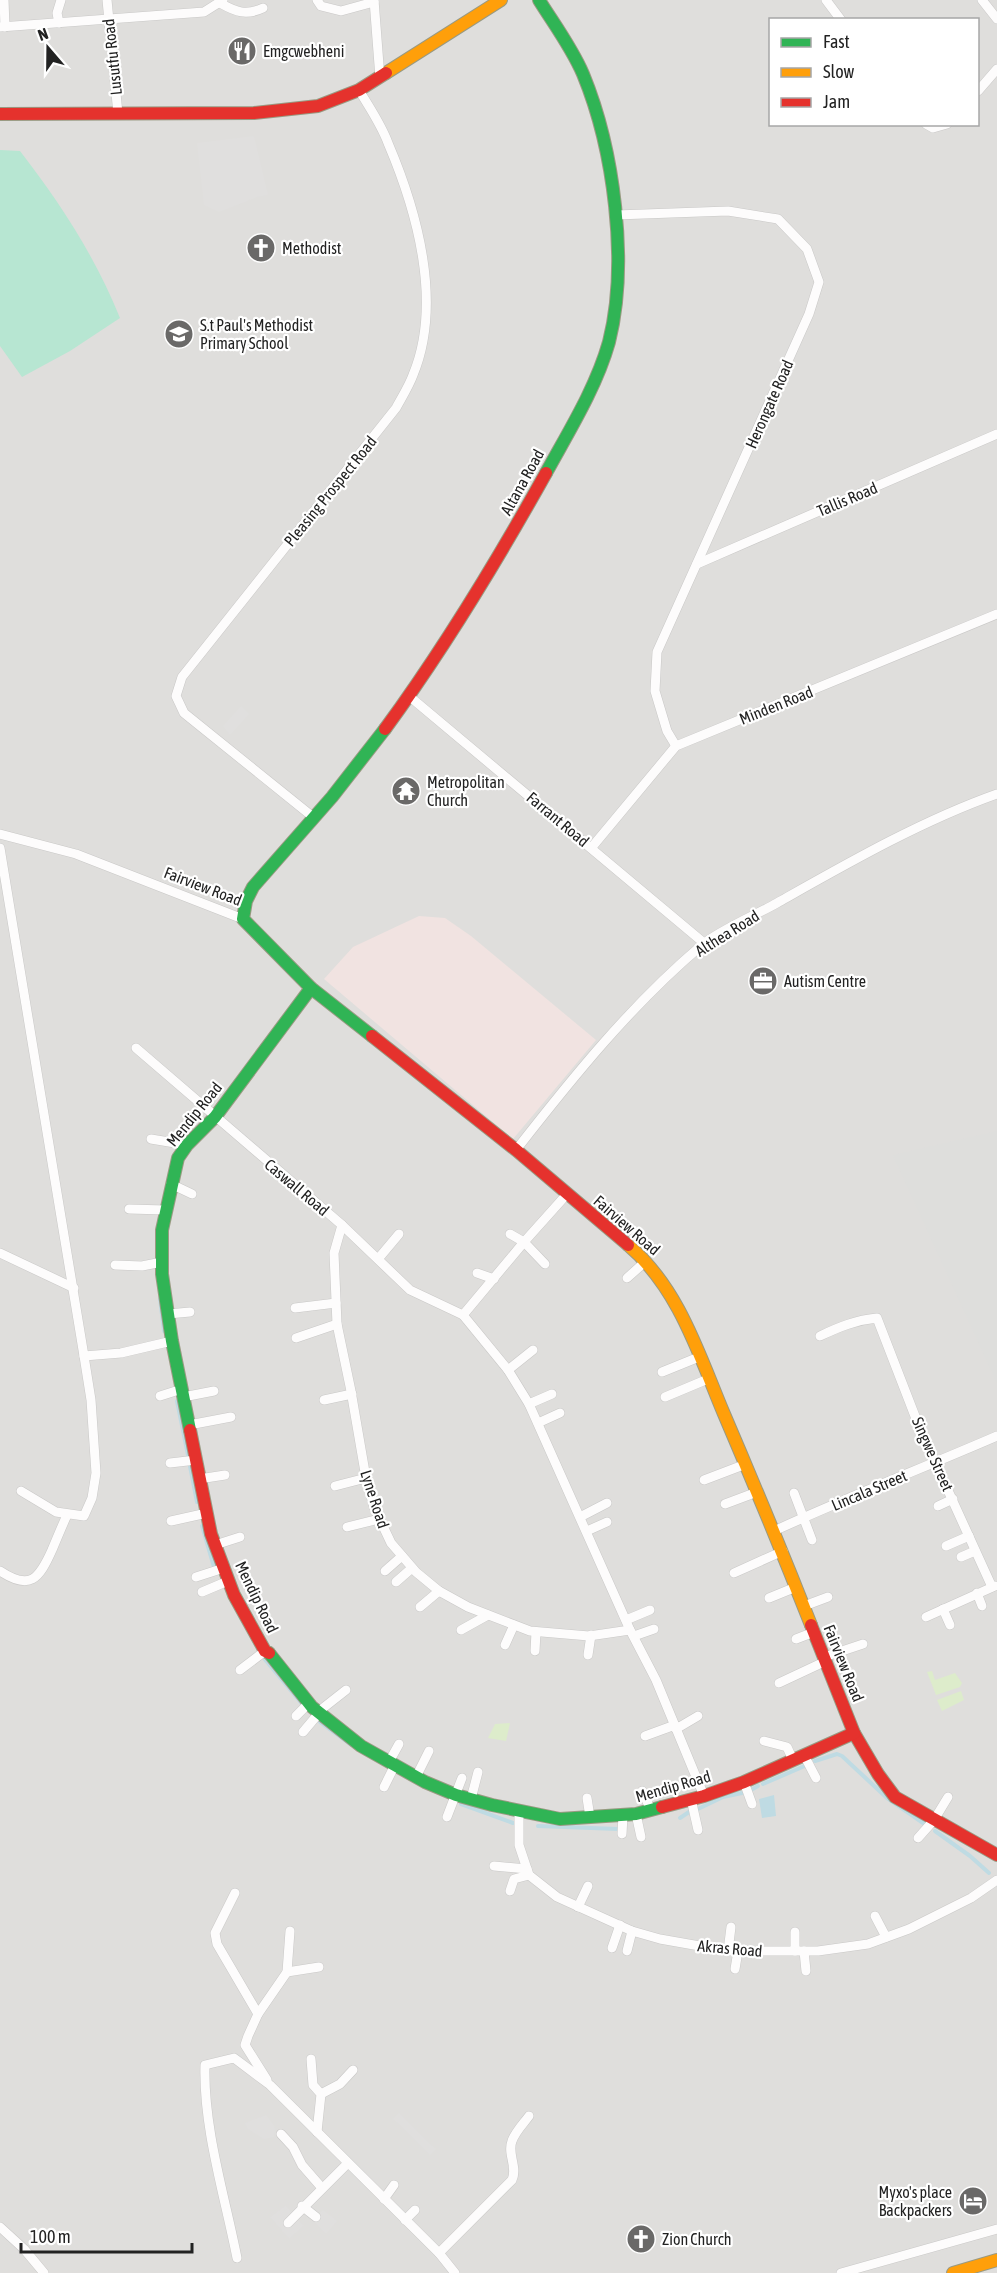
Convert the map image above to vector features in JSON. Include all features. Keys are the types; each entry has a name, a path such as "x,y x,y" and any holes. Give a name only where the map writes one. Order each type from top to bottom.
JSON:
{"main road":[{"path":"0,114 254,113 290,111 318,106 360,90 501,0"},
{"name":"Altana Road","path":"243,919 252,887 343,785 409,696 492,569 567,435 598,370 612,328 616,290 616,215 602,132 582,73 539,0"},
{"name":"Fairview Road","path":"243,919 311,988 516,1150 646,1261 657,1274 679,1310 746,1464 783,1551 854,1733 878,1774 895,1797 997,1855"},
{"name":"Mendip Road","path":"311,988 215,1117 187,1144 178,1158 162,1230 162,1262 172,1341 207,1513 228,1581 265,1652 269,1653 315,1709 361,1746 392,1764 456,1795 560,1819 636,1814 704,1796 744,1782 854,1733"},
{"path":"953,2273 997,2260"}],"street":[{"path":"4,0 3,27 204,12 222,2 238,12 247,14 263,8"},
{"path":"59,22 57,13 61,0"},
{"name":"Lusutfu Road","path":"107,0 107,19 118,114"},
{"path":"317,0 321,6 341,11 374,1 380,78"},
{"path":"826,0 840,18"},
{"path":"982,0 997,19"},
{"path":"979,90 997,69"},
{"name":"Pleasing Prospect Road","path":"313,817 184,713 176,696 182,678 396,408 414,374 422,343 427,294 423,251 406,193 387,141 360,90"},
{"name":"Herongate Road","path":"616,215 728,211 778,219 807,249 819,282 809,314 657,652 655,691 667,731 676,746"},
{"name":"Tallis Road","path":"697,564 997,434"},
{"name":"Minden Road","path":"592,847 676,746 997,614"},
{"name":"Farrant Road","path":"409,696 704,943"},
{"name":"Althea Road","path":"516,1150 580,1068 648,994 704,943 928,823 997,794"},
{"name":"Fairview Road","path":"0,834 76,854 243,919"},
{"path":"0,848 74,1288 91,1400 96,1473 92,1498 84,1516 56,1512 21,1491"},
{"name":"Caswall Road","path":"136,1048 342,1225 410,1290 464,1316"},
{"path":"151,1138 187,1144"},
{"path":"171,1184 192,1194"},
{"path":"567,1194 524,1242 464,1316 508,1370 529,1404 626,1620 656,1680 704,1796"},
{"path":"129,1209 165,1210"},
{"name":"Lyne Road","path":"342,1225 334,1253 337,1324 366,1478 379,1519 391,1543 412,1568 439,1590 468,1607 514,1625 536,1632 591,1635 632,1633 654,1629"},
{"path":"378,1259 399,1234"},
{"path":"510,1234 524,1242 545,1264"},
{"path":"0,1253 74,1288"},
{"path":"627,1278 646,1261"},
{"path":"115,1265 142,1266 162,1262"},
{"path":"477,1273 494,1279"},
{"path":"295,1308 336,1302"},
{"path":"168,1314 190,1312"},
{"name":"Singwe Street","path":"820,1336 853,1322 877,1318 935,1463 975,1551 994,1586"},
{"path":"296,1338 337,1324"},
{"path":"84,1356 121,1353 172,1341"},
{"path":"508,1370 532,1350"},
{"path":"662,1372 699,1357"},
{"path":"665,1397 708,1379"},
{"path":"160,1396 214,1391"},
{"path":"324,1400 352,1394"},
{"path":"529,1404 552,1394"},
{"path":"538,1423 561,1413"},
{"path":"189,1425 231,1417"},
{"name":"Lincala Street","path":"774,1531 870,1488 997,1436"},
{"path":"170,1463 196,1460"},
{"path":"704,1480 746,1464"},
{"path":"199,1479 225,1475"},
{"path":"335,1486 366,1478"},
{"path":"725,1504 757,1492"},
{"path":"794,1493 812,1540"},
{"path":"938,1506 953,1499"},
{"path":"580,1517 607,1503"},
{"path":"171,1521 207,1513"},
{"path":"0,1571 14,1580 29,1581 37,1578 67,1515"},
{"path":"346,1527 379,1519"},
{"path":"587,1531 607,1521"},
{"path":"946,1546 969,1536"},
{"path":"215,1545 240,1537"},
{"path":"734,1573 783,1551"},
{"path":"962,1557 975,1551"},
{"path":"385,1571 402,1556"},
{"path":"196,1577 224,1568"},
{"path":"396,1582 412,1568"},
{"path":"202,1592 228,1581"},
{"path":"926,1617 994,1586"},
{"path":"769,1598 796,1587"},
{"path":"420,1607 439,1590"},
{"path":"977,1593 982,1606"},
{"path":"804,1606 828,1597"},
{"path":"943,1609 950,1625"},
{"path":"626,1620 650,1610"},
{"path":"462,1630 488,1615"},
{"path":"505,1645 514,1625"},
{"path":"535,1651 536,1632"},
{"path":"796,1639 814,1632"},
{"path":"588,1655 591,1635"},
{"path":"779,1683 825,1659 863,1644"},
{"path":"240,1670 265,1652"},
{"path":"296,1716 315,1709 346,1690"},
{"path":"303,1732 315,1709"},
{"path":"645,1736 676,1727 698,1716"},
{"path":"764,1741 787,1747 799,1757 816,1778"},
{"path":"384,1787 399,1744"},
{"path":"416,1777 429,1751"},
{"path":"471,1799 478,1772"},
{"path":"447,1817 462,1778"},
{"path":"744,1782 752,1804"},
{"path":"642,1791 651,1810"},
{"path":"918,1838 934,1820 948,1797"},
{"path":"587,1798 590,1817"},
{"path":"691,1799 698,1830"},
{"path":"519,1811 519,1845 528,1872"},
{"path":"636,1814 641,1838"},
{"path":"622,1834 623,1815"},
{"path":"494,1866 528,1872"},
{"path":"510,1891 514,1879 528,1872"},
{"name":"Akras Road","path":"528,1872 557,1897 632,1931 660,1939 733,1951 799,1951 868,1944 909,1929 971,1898 997,1882"},
{"path":"578,1907 588,1886"},
{"path":"235,1893 215,1933 217,1944 258,2014"},
{"path":"875,1916 886,1937"},
{"path":"612,1948 620,1925"},
{"path":"731,1927 735,1969"},
{"path":"270,2085 245,2045 258,2014 287,1972 291,1931"},
{"path":"627,1951 632,1931"},
{"path":"795,1932 806,1971"},
{"path":"287,1972 319,1967"},
{"path":"237,2259 215,2156 204,2088 205,2065 234,2058 270,2085 439,2253 455,2273"},
{"path":"311,2059 314,2085 321,2094 317,2132"},
{"path":"321,2094 340,2084 353,2070"},
{"path":"439,2253 512,2180 515,2174 511,2153 512,2140 529,2116"},
{"path":"281,2134 293,2147 302,2165 322,2188"},
{"path":"288,2223 348,2163"},
{"path":"384,2199 394,2185"},
{"path":"303,2206 316,2217"},
{"path":"405,2220 416,2210"},
{"path":"0,2228 24,2249 44,2273"},
{"path":"841,2273 997,2229"}],"shaded area":[{"path":"0,0 997,0 997,2273 0,2273"},
{"path":"254,136 268,195 219,212 204,205 197,143"},
{"path":"241,706 249,714 230,735 223,726"},
{"path":"419,916 445,918 471,936 596,1040 513,1139 324,979 353,947"},
{"path":"997,1131 997,1383 893,1155"},
{"path":"399,2113 436,2149 430,2155 393,2119"},
{"path":"266,2115 275,2127 274,2137 264,2139 248,2129 245,2123"},
{"path":"286,2205 304,2226 289,2239 270,2217"},
{"path":"323,2210 337,2221 326,2234 313,2220"}],"green space":[{"path":"0,150 20,151 49,190 88,252 120,318 70,351 22,377 0,346"},
{"path":"932,1671 935,1680 955,1673 962,1683 960,1687 936,1695 927,1672"},
{"path":"961,1691 964,1700 942,1711 937,1700"},
{"path":"510,1723 506,1741 488,1738 495,1724"}],"water":[{"path":"774,1795 776,1816 762,1818 759,1799"}],"waterway":[{"path":"160,1299 164,1331"},
{"path":"177,1401 188,1455"},
{"path":"190,1466 197,1502"},
{"path":"202,1526 214,1567"},
{"path":"263,1657 303,1705"},
{"path":"320,1722 351,1745"},
{"path":"815,1761 837,1754 842,1756 887,1798 926,1825"},
{"path":"763,1784 807,1765"},
{"path":"751,1790 758,1786"},
{"path":"698,1809 723,1797 742,1793"},
{"path":"461,1804 513,1823"},
{"path":"680,1818 689,1812"},
{"path":"538,1826 618,1829"},
{"path":"935,1831 989,1873"}],"traffic: fast":[{"path":"539,0 574,55 594,104 610,171 618,242 615,311 604,359 573,425 546,473"},
{"path":"372,1036 311,988 243,919 246,901 253,887 332,797 385,729"},
{"path":"190,1430 172,1341 162,1274 162,1230 178,1158 187,1145 215,1117 311,988"},
{"path":"269,1653 312,1707 361,1746 425,1782 456,1795 560,1819 636,1814 662,1807"}],"traffic: slow":[{"path":"386,73 501,0"},
{"path":"628,1245 661,1281 686,1324 811,1625"},
{"path":"953,2273 997,2260"}],"traffic: jam":[{"path":"0,114 254,113 318,106 359,90 386,73"},
{"path":"385,729 429,667 470,603 546,473"},
{"path":"372,1036 516,1150 628,1245"},
{"path":"190,1430 211,1534 234,1595 265,1651 269,1653"},
{"path":"811,1625 854,1733 878,1774 895,1797 997,1855"},
{"path":"662,1807 744,1782 854,1733"}],"place":[{"name":"Emgcwebheni","path":"242,51"},
{"name":"Methodist","path":"261,248"},
{"name":"S.t Paul's Methodist Primary School","path":"179,334"},
{"name":"Metropolitan Church","path":"406,791"},
{"name":"Autism Centre","path":"763,981"},
{"name":"Myxo's place Backpackers","path":"973,2201"},
{"name":"Zion Church","path":"641,2239"}]}
